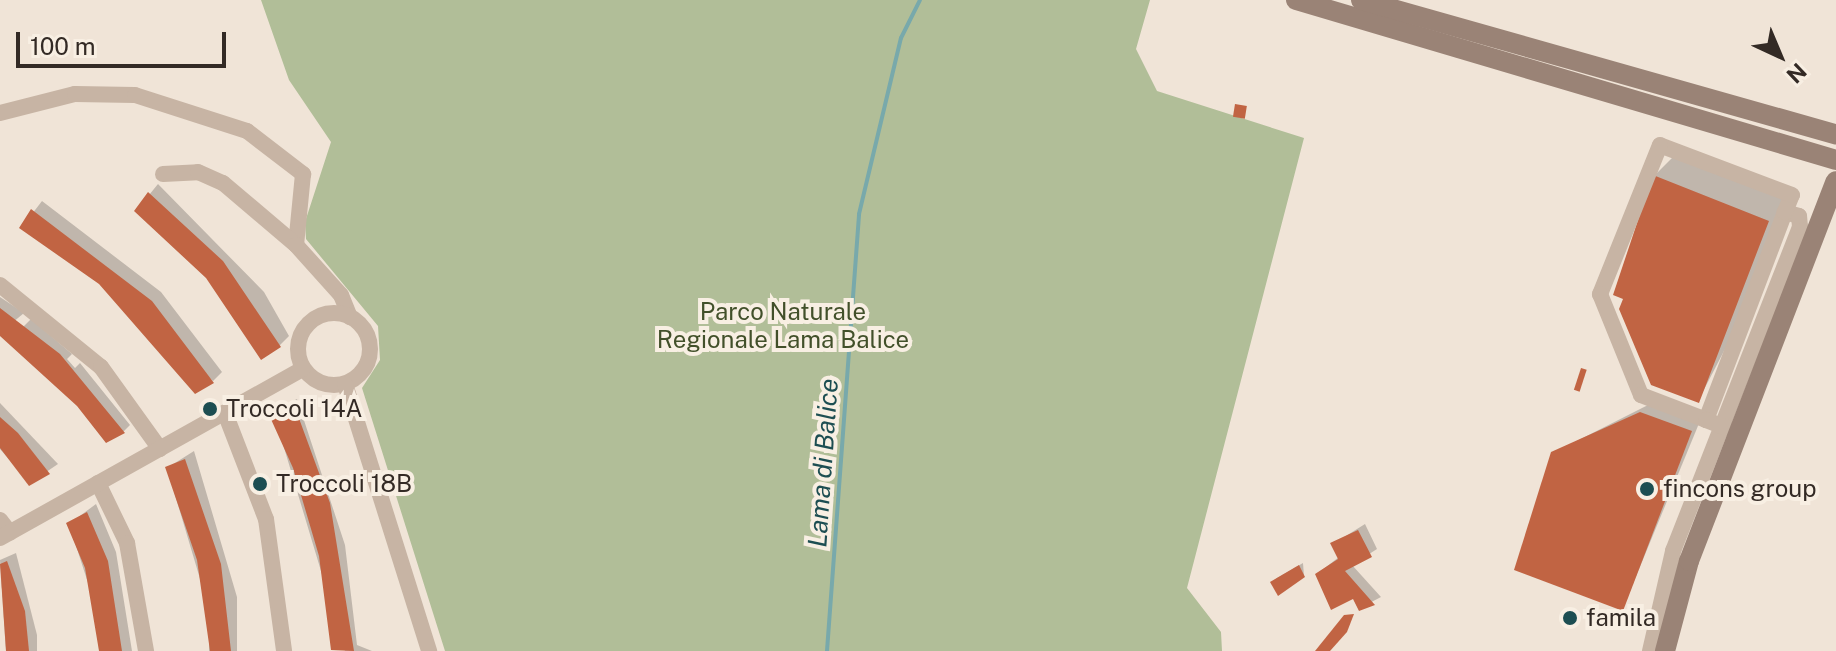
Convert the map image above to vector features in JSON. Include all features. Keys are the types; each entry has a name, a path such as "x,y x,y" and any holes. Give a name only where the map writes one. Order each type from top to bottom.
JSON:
{"main road":[{"path":"1296,0 1836,160"},
{"path":"1361,0 1836,134"},
{"path":"1665,651 1685,573 1730,429 1836,181"}],"street":[{"path":"0,113 75,94 135,95 247,131 303,174 296,245"},
{"path":"1706,420 1792,195 1660,145 1600,294 1641,395 1706,420 1730,429"},
{"path":"163,174 198,172 223,183 296,245 341,295 350,317 367,334 369,357 345,384 325,384 303,369 299,342 309,323 329,313 350,317"},
{"path":"1650,651 1673,551 1730,429 1800,227 1799,216 1785,212"},
{"path":"0,285 101,367 160,449"},
{"path":"3,530 98,483 303,369"},
{"path":"345,384 429,651"},
{"path":"225,413 266,519 284,651"},
{"path":"98,483 127,543 146,651"}],"green space":[{"name":"Parco Naturale Regionale Lama Balice","path":"261,0 1150,0 1136,49 1157,91 1304,138 1187,588 1221,632 1222,651 445,651 362,388 380,360 378,326 306,239 305,222 331,142 289,80"}],"building":[{"path":"1235,104 1247,106 1245,119 1233,117"},
{"path":"1653,175 1769,221 1699,403 1651,385 1619,309 1623,299 1613,295"},
{"path":"148,192 223,261 281,347 261,360 206,278 134,211"},
{"path":"31,209 152,301 214,383 195,394 99,284 19,228"},
{"path":"0,308 60,354 125,433 106,443 77,406 0,336"},
{"path":"1581,368 1587,370 1580,392 1574,390"},
{"path":"271,402 275,409 293,402 330,503 354,651 331,650 319,556 293,468 265,406"},
{"path":"1640,412 1692,431 1623,611 1514,570 1551,452"},
{"path":"0,417 18,433 50,474 29,486 0,448"},
{"path":"185,459 221,564 231,651 210,651 197,560 165,467"},
{"path":"87,512 108,561 122,651 99,651 85,568 66,523"},
{"path":"1358,530 1372,557 1345,571 1375,605 1359,611 1353,599 1331,610 1315,574 1338,559 1330,543"},
{"path":"7,561 25,611 29,651 6,651 0,564"},
{"path":"1299,565 1305,577 1278,596 1270,582"},
{"path":"1354,614 1347,632 1330,651 1315,651 1344,615"}],"waterway":[{"name":"Lama di Balice","path":"827,651 859,214 901,38 920,0"}],"place":[{"name":"Troccoli 14A","path":"210,409"},
{"name":"Troccoli 18B","path":"260,484"},
{"name":"fincons group","path":"1647,489"},
{"name":"famila","path":"1570,618"}]}
